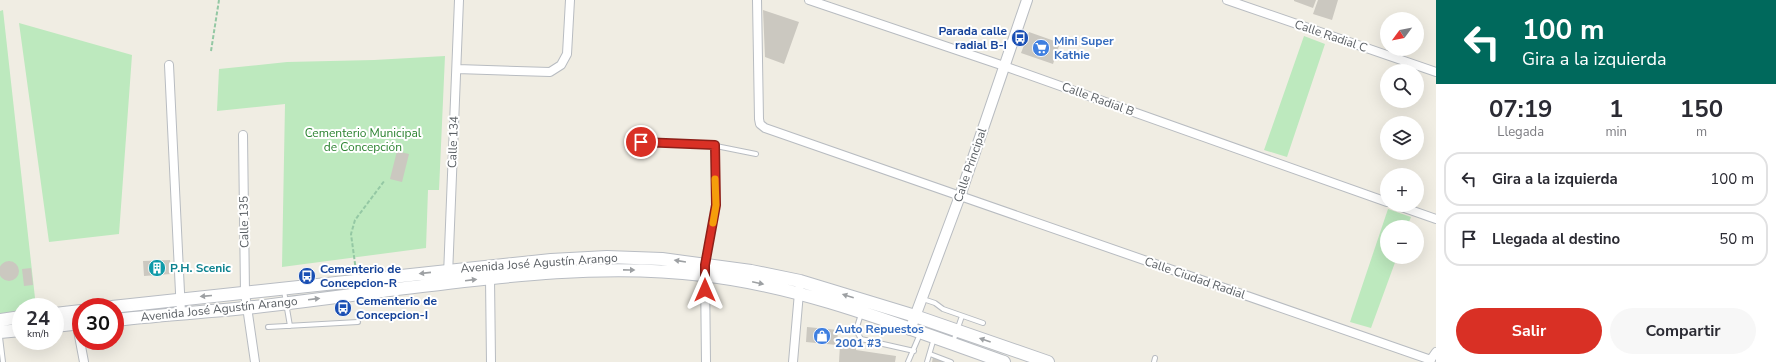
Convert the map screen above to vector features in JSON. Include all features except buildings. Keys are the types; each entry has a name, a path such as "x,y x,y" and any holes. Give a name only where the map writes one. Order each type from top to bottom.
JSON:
{"main road":[{"name":"Avenida José Agustín Arango","path":"124,306 551,260 607,257 662,259 748,281 799,287 865,301 957,330 1008,348 1024,356 1048,362"},
{"name":"Avenida José Agustín Arango","path":"124,319 248,308 490,278 606,269 663,271 705,270"},
{"name":"Avenida José Agustín Arango","path":"799,287 861,314 1004,362"},
{"path":"0,320 12,319"},
{"path":"0,332 12,331"}],"street":[{"name":"Calle 134","path":"447,283 459,0"},
{"path":"456,69 550,72 560,64 567,54 570,0"},
{"name":"Calle Ciudad Radial","path":"757,0 758,119 760,124 765,128 1430,361"},
{"name":"Calle Radial B","path":"809,0 1004,66 1380,200"},
{"name":"Calle Principal","path":"915,332 915,316 960,196 1028,0"},
{"name":"Calle Radial C","path":"1227,0 1436,72"},
{"path":"169,65 181,313"},
{"name":"Calle 135","path":"243,135 245,293 255,362"},
{"path":"1416,212 1436,219"},
{"path":"705,270 706,362"},
{"path":"490,278 491,362"},
{"path":"793,362 799,287"},
{"path":"82,350 84,362"},
{"path":"1430,361 1436,352"}],"lane":[{"path":"629,142 673,142 715,145 756,154"},
{"path":"705,270 716,205 715,145"},
{"path":"283,289 290,326"},
{"path":"922,298 935,303 943,310 983,322"},
{"path":"865,301 856,330 859,337 861,339 914,351"},
{"path":"952,344 962,316"},
{"path":"268,327 358,322"},
{"path":"927,362 938,324"},
{"path":"908,362 914,351 915,332"},
{"path":"0,337 3,362"},
{"path":"1004,362 1008,348"},
{"path":"930,354 951,362"}],"path":[{"path":"211,51 219,0"},
{"path":"357,280 351,234 355,220 385,180"}],"green space":[{"path":"3,10 35,298 12,298 12,313 0,314 0,11"},
{"path":"19,23 132,55 119,234 49,242"},
{"path":"1304,36 1325,44 1287,157 1264,150"},
{"name":"Cementerio Municipal de Concepción","path":"445,56 439,190 428,190 426,248 282,267 285,104 217,111 219,69 287,62 374,60"},
{"path":"1387,212 1397,212 1411,217 1410,220 1384,220"},
{"path":"1380,233 1380,264 1394,264 1371,328 1350,322"}],"slow traffic":[{"path":"713,223 716,205 715,179"}],"place":[{"name":"Parada calle radial B-I","path":"1020,38"},
{"name":"Mini Super Kathie","path":"1041,48"},
{"name":"P.H. Scenic","path":"157,268"},
{"name":"Cementerio de Concepcion-R","path":"307,276"},
{"name":"Cementerio de Concepcion-I","path":"343,308"},
{"name":"Auto Repuestos 2001 #3","path":"822,336"}],"route":[{"path":"641,142 653,141 715,145 716,205 705,265 705,290"}]}
